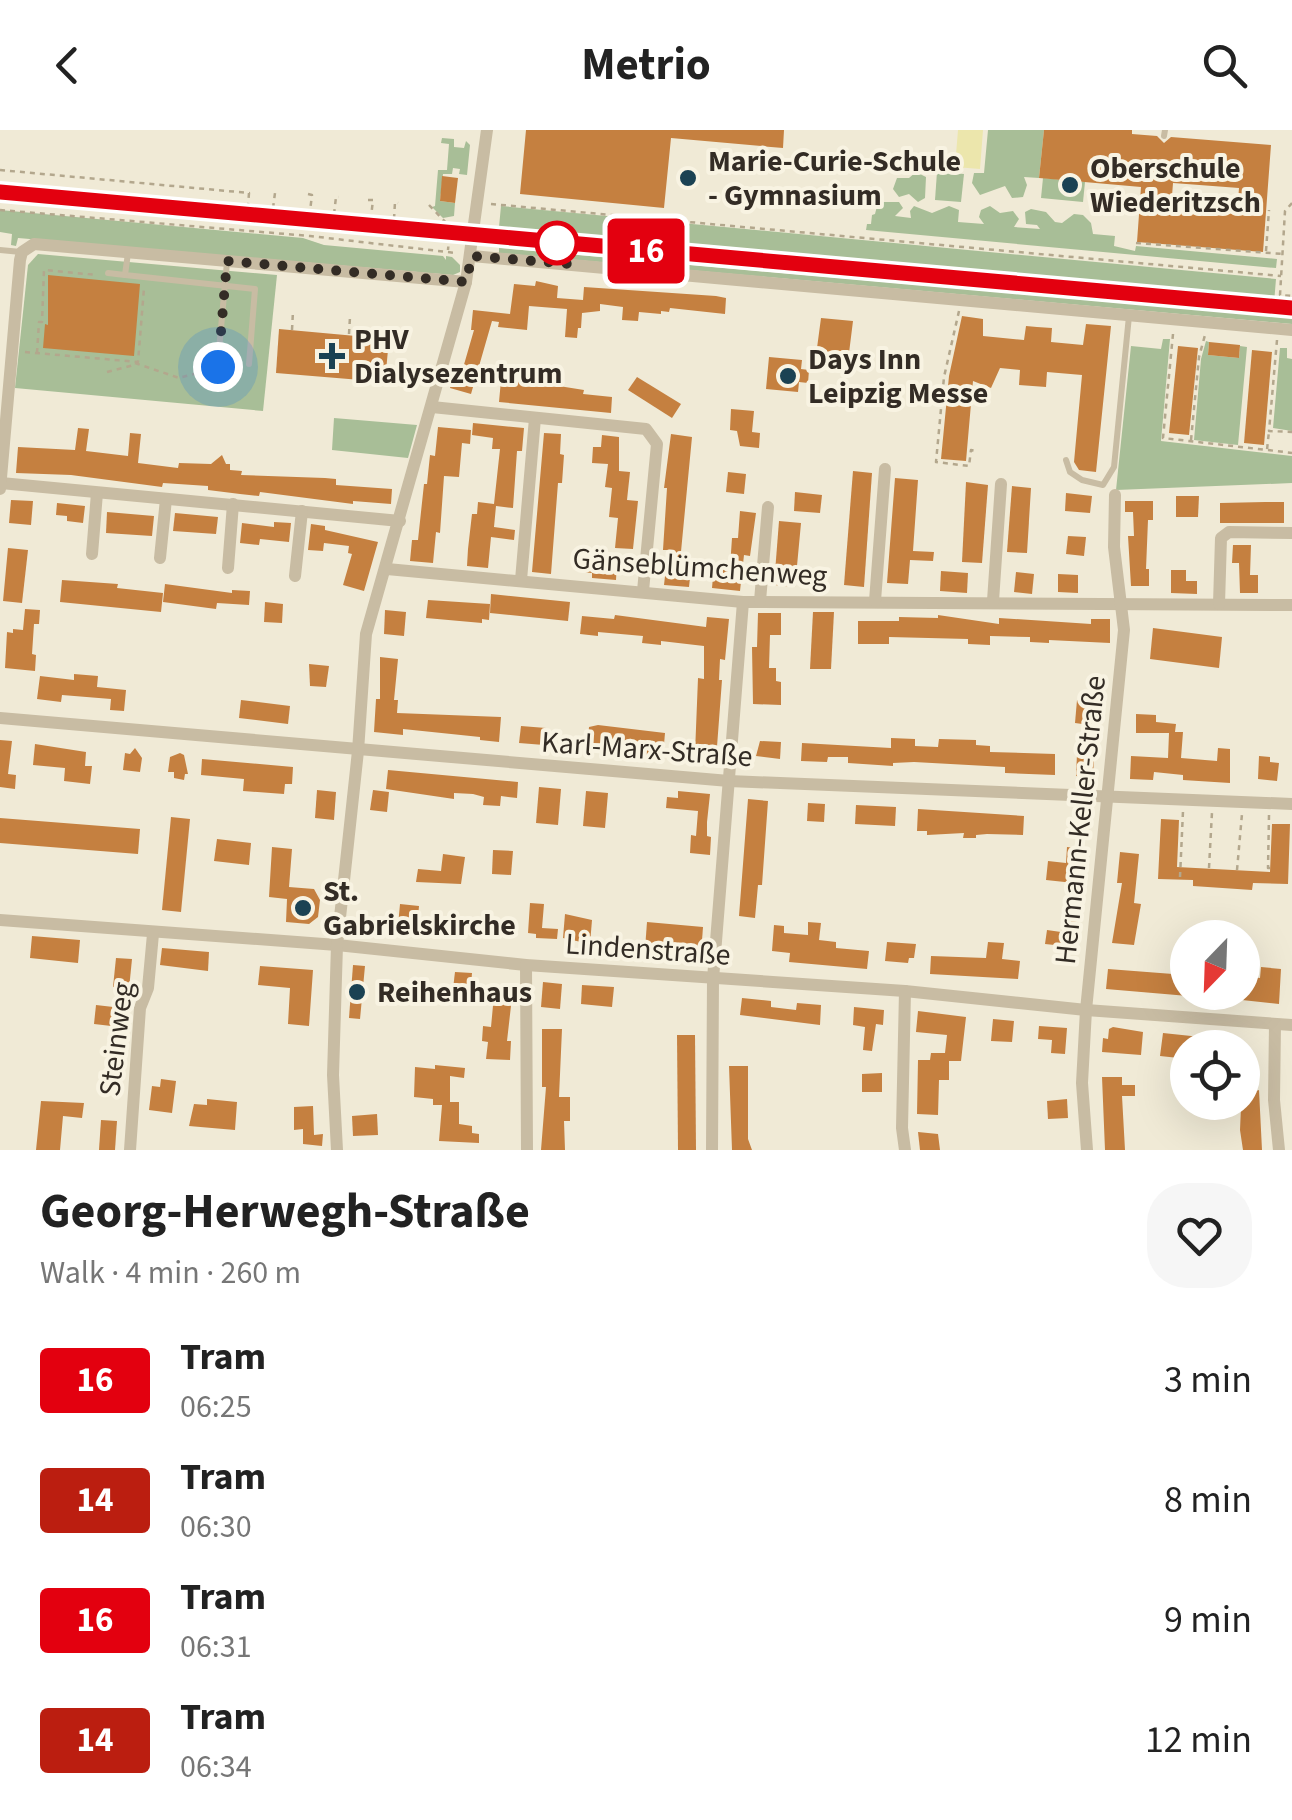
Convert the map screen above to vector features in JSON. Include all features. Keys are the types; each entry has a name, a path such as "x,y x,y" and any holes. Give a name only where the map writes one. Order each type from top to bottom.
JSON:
{"street":[{"path":"337,1150 333,1075 337,946 366,634 466,282 487,130"},
{"path":"400,521 0,486 22,252 34,244 466,282"},
{"path":"472,256 1285,330"},
{"path":"432,407 646,428 657,444 643,591"},
{"path":"521,580 534,418"},
{"path":"876,601 885,469"},
{"path":"994,602 1001,484"},
{"path":"92,554 98,493"},
{"name":"Hermann-Keller-Straße","path":"1087,1150 1082,1082 1086,1010 1124,630 1114,547 1115,495"},
{"path":"160,558 166,500"},
{"path":"228,568 233,504"},
{"path":"760,602 768,506"},
{"path":"295,576 302,511"},
{"path":"1219,604 1221,538 1228,532 1292,532"},
{"name":"Gänseblümchenweg","path":"387,568 743,602 1292,605"},
{"path":"712,1150 714,979 743,602"},
{"name":"Karl-Marx-Straße","path":"0,718 729,782 1292,804"},
{"name":"Lindenstraße","path":"0,920 1292,1025"},
{"name":"Steinweg","path":"130,1150 140,1008 148,988 153,934"},
{"path":"526,965 527,1150"},
{"path":"905,991 905,1150"},
{"path":"1275,1024 1274,1100 1279,1150"}],"lane":[{"path":"0,250 22,252"},
{"path":"125,275 128,252"},
{"path":"218,362 227,261"},
{"path":"108,273 255,289 249,364"},
{"path":"1066,460 1075,476 1093,484 1102,485 1110,478 1129,315"}],"path":[{"path":"0,170 248,191 248,207"},
{"path":"0,184 511,232"},
{"path":"273,210 274,192 278,192"},
{"path":"308,194 312,195 310,213"},
{"path":"334,215 339,197"},
{"path":"368,200 373,200 370,218"},
{"path":"394,221 395,202 398,203"},
{"path":"478,203 1282,276"},
{"path":"1292,203 1284,211 1280,294 1292,296"},
{"path":"429,205 450,227 448,252"},
{"path":"0,210 472,256"},
{"path":"1266,252 1269,210"},
{"path":"1136,244 1282,254"},
{"path":"37,353 44,270 108,273"},
{"path":"136,363 144,277"},
{"path":"961,300 944,377 936,462 970,466 971,450 976,451"},
{"path":"292,330 293,311"},
{"path":"348,334 350,317"},
{"path":"1172,319 1163,438 1292,453"},
{"path":"1191,442 1206,322"},
{"path":"1266,450 1285,330"},
{"path":"12,351 136,363 180,378 218,367 218,362"},
{"path":"106,372 136,363"},
{"path":"1270,431 1292,432"},
{"path":"1180,876 1183,799"},
{"path":"1209,868 1212,801"},
{"path":"1238,870 1243,802"},
{"path":"1270,803 1270,868"}],"green space":[{"path":"988,130 1044,130 1039,178 1024,177 1027,185 1023,197 1012,198 1005,186 980,195 972,183 974,173 984,173"},
{"path":"442,138 454,139 454,147 464,148 466,141 470,145 467,175 453,168 452,174 443,174 440,201 455,203 454,216 443,218 432,207 438,170 447,170 449,144 441,143"},
{"path":"916,172 926,177 925,198 918,202 909,194 899,197 893,189 897,178 909,178"},
{"path":"937,172 964,174 961,202 935,200"},
{"path":"1043,178 1085,182 1083,202 1041,198"},
{"path":"878,202 899,202 903,208 895,216 911,218 914,206 932,213 949,206 959,210 958,222 984,224 979,217 981,210 990,206 1000,213 1013,211 1019,219 1014,227 1040,229 1026,224 1025,212 1046,212 1055,222 1062,223 1074,214 1083,215 1091,223 1093,234 1115,236 1114,246 1135,251 1136,246 1277,259 1276,268 866,230"},
{"path":"501,206 1276,279 1274,303 602,244 602,237 499,227"},
{"path":"0,210 303,238 324,245 443,256 446,260 446,256 460,265 460,272 453,275 18,238 16,246 11,245 12,234 0,232"},
{"path":"499,248 1292,318 1292,324 499,253"},
{"path":"38,254 277,275 263,411 15,388 28,265"},
{"path":"1163,339 1170,339 1161,441 1292,456 1292,483 1116,490 1131,346 1161,349"},
{"path":"1206,341 1208,355 1239,358 1240,346 1247,347 1238,445 1194,440"},
{"path":"1280,348 1287,348 1287,358 1292,359 1292,431 1273,428"},
{"path":"334,418 417,425 408,458 332,450"}],"sand":[{"path":"958,130 983,130 980,169 955,167"}],"building":[{"path":"526,130 784,130 783,148 671,138 664,208 520,194"},
{"name":"Oberschule Wiederitzsch","path":"1044,130 1132,130 1132,134 1157,136 1164,143 1171,137 1271,145 1263,252 1137,242 1141,187 1039,178","holes":["1173,183 1239,188 1237,214 1171,209"]},
{"path":"442,176 458,178 455,203 440,201"},
{"path":"48,275 140,284 134,356 43,348 45,324 48,325"},
{"path":"536,281 558,286 557,298 583,300 584,287 716,296 726,298 725,314 670,308 661,314 639,312 638,321 622,320 623,307 600,304 600,311 582,313 577,338 565,337 567,309 529,306 527,330 498,327 499,322 492,321 471,394 450,388 456,366 463,368 474,330 473,310 510,314 514,284 535,286"},
{"path":"962,316 983,319 983,336 1024,340 1026,326 1052,328 1051,342 1083,345 1086,324 1111,326 1096,472 1079,470 1074,462 1082,375 1047,372 1046,387 1019,385 1020,370 1000,368 991,388 973,381 966,461 941,459 949,376"},
{"name":"Days Inn Leipzig Messe","path":"821,318 853,321 849,353 839,352 838,360 826,358 827,350 817,348"},
{"name":"PHV Dialysezentrum","path":"279,329 389,339 385,382 276,373"},
{"path":"1209,342 1240,345 1239,358 1208,355"},
{"path":"1178,346 1198,348 1189,435 1169,433"},
{"path":"1252,350 1272,352 1264,445 1244,443"},
{"name":"Days Inn Leipzig Messe","path":"769,357 802,360 801,369 809,370 808,383 799,382 798,392 766,389"},
{"path":"530,377 541,378 540,383 584,390 583,394 612,397 611,413 499,402 501,380 530,382"},
{"path":"637,377 681,404 672,418 628,390"},
{"path":"731,409 754,411 752,432 760,433 759,448 740,446 737,431 730,430"},
{"path":"473,423 524,428 522,451 517,451 513,508 496,506 494,527 515,530 514,540 491,537 488,568 467,566 468,549 472,514 477,514 478,502 494,504 500,449 492,449 493,438 472,435"},
{"path":"438,427 471,430 470,444 462,443 459,477 444,476 440,533 436,532 433,563 410,561 412,540 418,540 424,484 430,455 435,456"},
{"path":"78,428 89,429 86,451 128,456 130,433 141,434 138,463 178,468 179,463 211,464 222,455 230,470 242,471 241,475 336,479 336,485 392,489 391,504 353,504 260,492 259,496 240,494 208,490 208,486 163,483 162,487 71,475 16,473 18,447 75,450"},
{"path":"544,433 561,434 560,454 564,455 551,574 532,572"},
{"path":"671,434 692,437 680,562 682,567 691,568 689,587 664,585 668,550 663,550 664,488"},
{"path":"602,435 619,437 619,471 630,472 627,500 638,501 633,549 615,548 618,518 609,517 612,488 605,487 608,464 592,463 593,447 601,447"},
{"path":"853,471 872,473 864,587 844,585"},
{"path":"728,472 746,474 744,494 726,492"},
{"path":"895,478 918,480 913,551 934,552 933,561 910,560 908,584 887,583"},
{"path":"966,482 988,485 982,563 962,562"},
{"path":"1012,486 1031,488 1027,553 1007,552"},
{"path":"795,492 822,495 820,513 794,511"},
{"path":"1066,493 1092,496 1090,513 1065,511"},
{"path":"1176,496 1199,496 1198,517 1176,517"},
{"path":"11,500 33,501 31,525 9,523"},
{"path":"1125,501 1153,501 1153,520 1148,520 1149,586 1131,586 1128,536 1134,536 1133,512 1125,512"},
{"path":"1284,502 1284,523 1220,523 1220,503"},
{"path":"57,503 85,506 83,523 56,515"},
{"path":"740,511 756,513 750,556 744,555 740,591 712,588 714,565 730,567 732,538 738,538"},
{"path":"107,512 154,516 152,536 106,533"},
{"path":"175,513 218,517 216,534 173,531"},
{"path":"779,521 801,523 795,587 774,585"},
{"path":"274,522 291,523 289,542 260,539 259,545 240,543 242,523 274,527"},
{"path":"311,524 378,542 364,591 343,585 352,554 348,553 349,546 324,543 323,551 308,550"},
{"path":"1068,536 1086,537 1084,556 1066,554"},
{"path":"1233,545 1251,545 1250,575 1258,575 1258,593 1240,593 1239,563 1232,563"},
{"path":"8,548 28,550 22,603 3,601"},
{"path":"583,561 617,561 616,580 592,578 592,573 581,572"},
{"path":"1171,570 1186,570 1186,581 1197,581 1197,594 1171,593"},
{"path":"941,571 968,573 967,593 940,591"},
{"path":"1016,572 1034,574 1032,594 1014,592"},
{"path":"1058,574 1078,575 1078,593 1058,592"},
{"path":"62,580 118,584 117,588 163,593 161,612 60,602"},
{"path":"165,584 232,593 250,591 249,605 217,603 216,609 163,602"},
{"path":"491,594 570,602 568,621 490,613"},
{"path":"428,600 490,604 489,620 482,619 482,623 426,618"},
{"path":"265,602 283,604 282,623 264,622"},
{"path":"25,609 40,610 39,624 34,624 35,671 5,668 7,632 23,630"},
{"path":"385,610 406,612 404,636 384,634"},
{"path":"813,612 834,612 831,669 810,669"},
{"path":"758,613 781,613 781,635 770,635 769,668 776,668 776,681 781,682 781,705 753,704 752,647 757,647"},
{"path":"615,615 706,627 707,617 729,619 725,660 720,659 716,760 700,759 700,754 695,753 698,678 704,679 704,646 642,643 643,636 580,634 582,616 614,619"},
{"path":"938,615 999,624 999,618 1091,624 1091,619 1110,619 1110,643 1030,642 1030,637 990,636 990,645 968,644 968,639 889,637 889,644 858,644 858,621 899,621 899,617"},
{"path":"1153,628 1222,637 1219,668 1150,659"},
{"path":"380,657 398,659 394,700 398,700 397,713 501,717 499,742 403,729 403,735 374,732 376,699 380,699"},
{"path":"309,664 329,666 326,687 310,686"},
{"path":"74,674 98,676 97,687 126,690 124,711 110,710 111,699 62,695 61,702 37,699 40,676 74,680"},
{"path":"241,700 290,706 288,724 239,718"},
{"path":"1077,700 1099,702 1097,726 1075,723"},
{"path":"1136,714 1156,715 1156,722 1176,724 1175,732 1183,732 1181,758 1217,761 1218,748 1230,749 1230,783 1183,780 1183,775 1154,772 1153,780 1130,779 1131,756 1168,758 1169,733 1136,733"},
{"path":"521,726 546,728 544,745 519,743"},
{"path":"589,727 665,733 663,756 587,750"},
{"path":"891,738 915,739 915,746 938,747 939,739 976,740 976,745 990,746 990,752 1055,754 1055,775 1005,773 1005,767 848,763 848,757 828,757 827,762 801,761 802,743 891,748"},
{"path":"0,740 12,741 8,774 16,775 15,789 0,787"},
{"path":"760,741 781,742 780,759 756,756"},
{"path":"35,744 86,752 85,766 92,766 90,784 64,781 65,768 33,765"},
{"path":"135,748 142,758 140,772 123,770 125,753 130,754"},
{"path":"1077,754 1094,758 1093,777 1076,776"},
{"path":"184,755 188,774 184,780 168,772 170,757"},
{"path":"1259,756 1279,763 1277,781 1258,779"},
{"path":"202,759 293,767 292,784 285,784 284,794 243,791 244,779 201,775"},
{"path":"388,770 518,782 517,798 501,796 500,806 483,805 484,797 473,794 454,793 454,799 386,789"},
{"path":"539,787 561,789 558,825 536,823"},
{"path":"317,790 336,792 334,820 315,818"},
{"path":"373,790 389,792 387,812 370,810"},
{"path":"586,791 608,793 605,828 583,826"},
{"path":"678,791 710,794 710,855 690,853 698,811 666,808 667,797 678,798"},
{"path":"748,799 768,801 762,885 758,885 755,918 739,916"},
{"path":"808,803 825,804 824,822 807,821"},
{"path":"856,805 896,807 895,826 855,824"},
{"path":"918,809 1024,816 1023,835 927,835 927,831 917,831"},
{"path":"171,817 190,819 181,912 162,910"},
{"path":"0,818 140,829 138,854 0,843"},
{"path":"1161,819 1179,820 1177,867 1270,872 1272,824 1290,824 1288,884 1253,883 1252,890 1193,886 1193,880 1158,879"},
{"path":"217,839 251,843 249,865 214,861"},
{"name":"St. Gabrielskirche","path":"272,847 292,849 289,887 314,889 320,900 318,917 309,924 286,922 287,899 269,897"},
{"path":"1067,847 1085,849 1082,877 1074,876 1074,883 1046,880 1048,861 1066,863"},
{"path":"493,850 513,851 511,875 492,874"},
{"path":"1120,852 1139,854 1134,903 1141,904 1134,945 1112,943 1122,883 1117,883"},
{"path":"443,854 465,857 461,884 416,882 418,869 441,871"},
{"path":"1070,898 1082,900 1074,947 1045,944 1047,930 1061,932"},
{"path":"530,903 544,904 542,928 558,929 557,939 536,938 536,934 528,933"},
{"path":"400,904 419,906 417,928 398,926"},
{"path":"565,914 592,920 590,944 563,938"},
{"path":"647,922 703,927 701,954 645,949"},
{"path":"808,922 821,923 819,940 836,942 836,948 869,951 867,969 789,962 790,953 772,951 774,925 784,926 784,933 808,935"},
{"path":"32,936 80,940 78,963 30,958"},
{"path":"887,942 916,944 914,958 909,958 908,963 885,961"},
{"path":"988,942 1004,943 1002,959 1020,961 1018,979 930,974 931,956 986,958"},
{"path":"162,948 209,952 208,971 160,965"},
{"path":"116,958 132,959 129,989 113,987"},
{"name":"Reihenhaus","path":"353,965 365,966 360,1019 349,1018"},
{"path":"260,966 313,970 309,1026 288,1024 290,988 258,985"},
{"path":"1261,967 1281,969 1279,1004 1260,1002"},
{"path":"1108,969 1170,974 1170,994 1106,989"},
{"path":"455,972 472,973 470,998 452,997"},
{"path":"543,982 562,984 560,1009 541,1007"},
{"path":"582,985 614,987 612,1007 581,1004"},
{"path":"494,995 512,997 507,1041 511,1041 510,1060 486,1059 488,1042 482,1041 483,1026 491,1027"},
{"path":"742,998 771,1001 771,1007 796,1010 797,1003 821,1005 820,1025 740,1015"},
{"path":"96,1005 122,1008 120,1027 94,1024"},
{"path":"854,1007 884,1010 883,1025 876,1024 872,1051 863,1050 865,1027 853,1025"},
{"path":"918,1011 966,1017 961,1061 949,1061 949,1080 939,1080 938,1115 917,1114 918,1060 930,1060 931,1053 945,1053 947,1035 916,1032"},
{"path":"993,1019 1014,1021 1012,1042 991,1041"},
{"path":"1039,1026 1067,1028 1065,1054 1051,1053 1052,1040 1038,1039"},
{"path":"1113,1027 1143,1032 1141,1055 1102,1052 1103,1038 1108,1039"},
{"path":"542,1029 562,1029 559,1097 570,1097 570,1121 564,1121 565,1150 541,1150 546,1087 542,1087"},
{"path":"1163,1033 1170,1034 1170,1057 1160,1056"},
{"path":"677,1035 695,1035 696,1150 678,1150"},
{"path":"435,1065 465,1068 464,1078 450,1076 450,1102 459,1102 459,1124 472,1126 472,1133 479,1134 479,1143 439,1141 442,1105 433,1105 433,1099 414,1097 415,1067 435,1069"},
{"path":"729,1066 748,1066 748,1139 752,1150 732,1150"},
{"path":"882,1073 882,1092 862,1092 862,1074"},
{"path":"1102,1077 1122,1077 1122,1085 1135,1085 1135,1096 1122,1096 1125,1150 1105,1150"},
{"path":"161,1079 176,1081 172,1113 149,1110 152,1086 160,1087"},
{"path":"207,1099 237,1102 235,1130 189,1126 194,1104 207,1105"},
{"path":"1067,1099 1068,1118 1048,1119 1047,1101"},
{"path":"41,1101 84,1103 82,1118 63,1116 60,1150 36,1150"},
{"path":"313,1106 314,1135 323,1134 322,1146 303,1144 303,1129 294,1130 294,1107"},
{"path":"1260,1110 1262,1150 1243,1150 1240,1120 1260,1120"},
{"path":"377,1114 378,1135 353,1136 352,1116"},
{"path":"101,1120 117,1121 115,1150 99,1150"},
{"path":"918,1132 938,1134 940,1150 920,1150"}],"tram line":[{"name":"16","path":"0,192 1292,308"},
{"path":"0,199 1292,315"}],"place":[{"name":"Marie-Curie-Schule - Gymnasium","path":"688,178"},
{"name":"Oberschule Wiederitzsch","path":"1070,185"},
{"name":"PHV Dialysezentrum","path":"332,356"},
{"name":"Days Inn Leipzig Messe","path":"788,376"},
{"name":"St. Gabrielskirche","path":"303,908"},
{"name":"Reihenhaus","path":"357,992"}],"route":[{"path":"218,367 227,261 466,282 472,256 569,264 557,243"}]}
